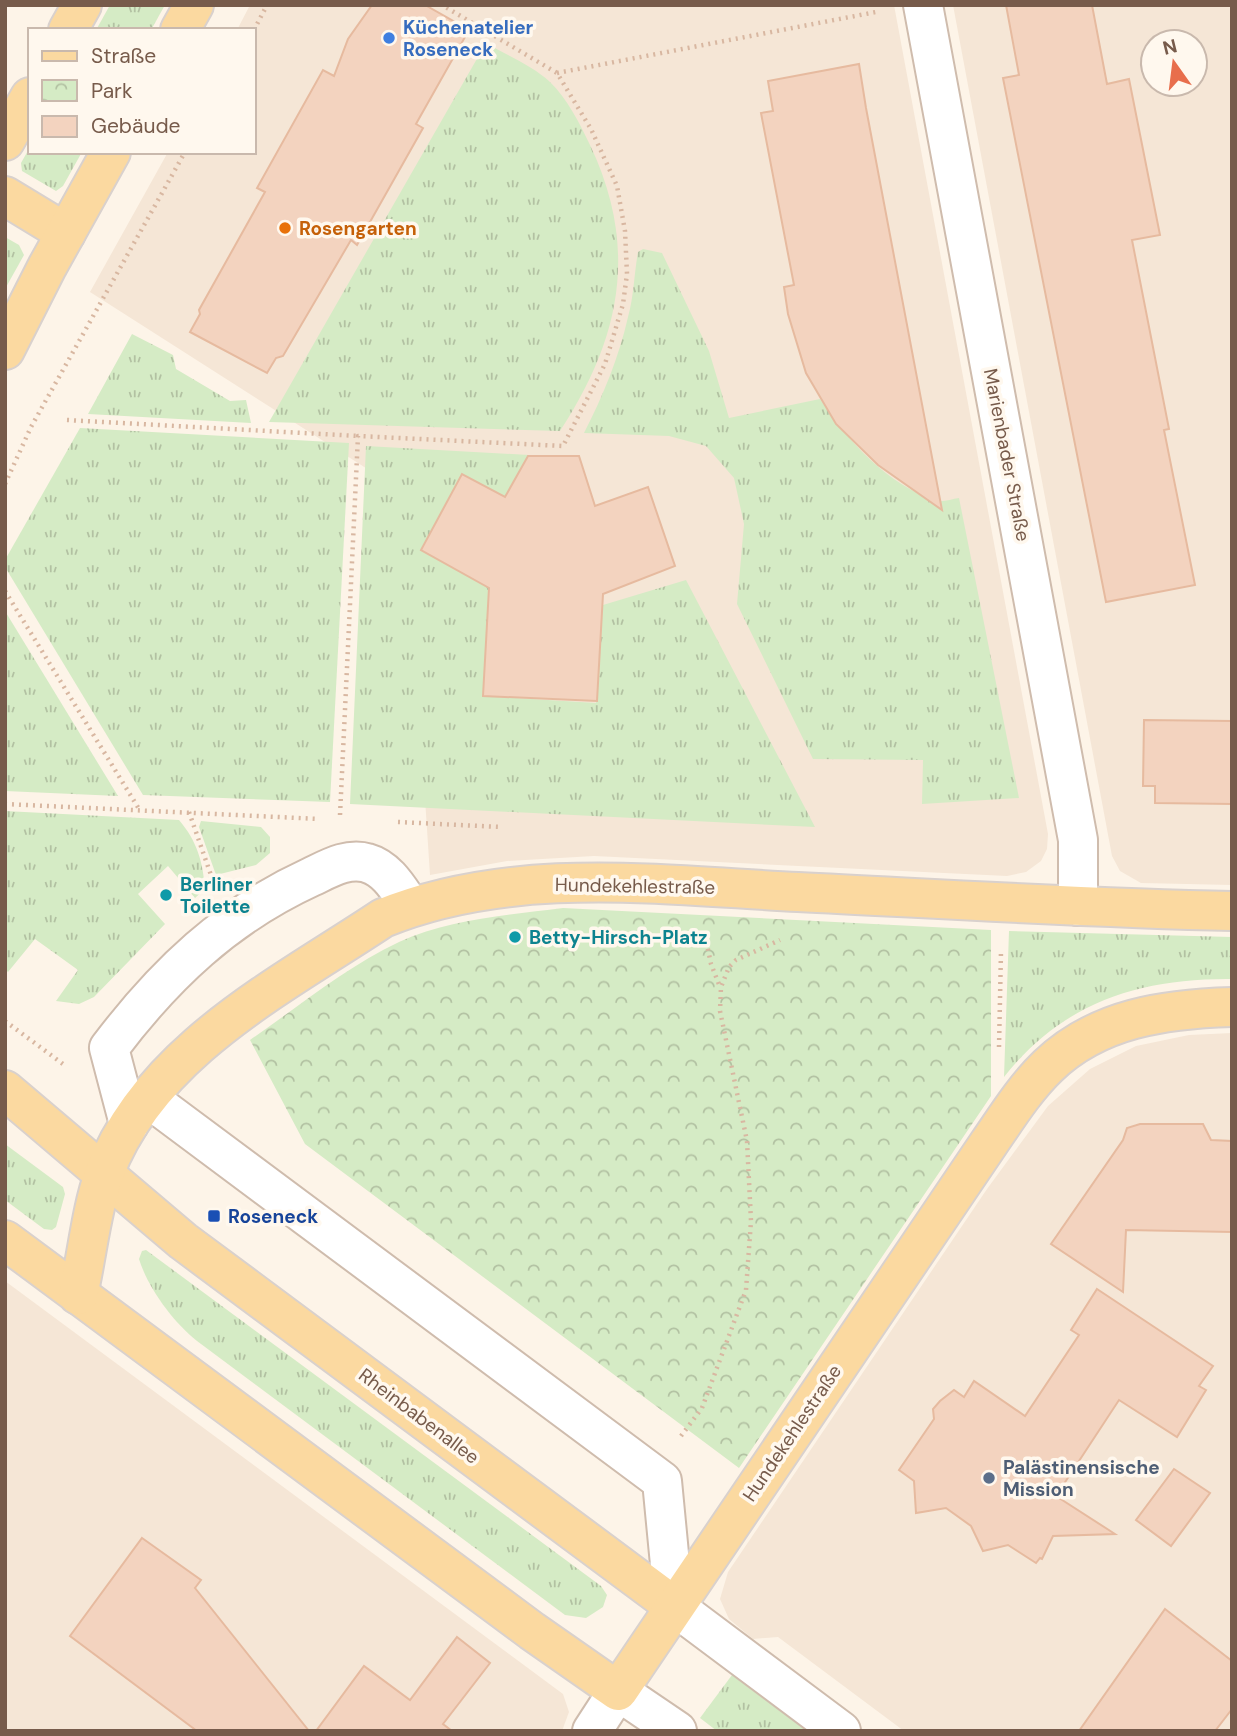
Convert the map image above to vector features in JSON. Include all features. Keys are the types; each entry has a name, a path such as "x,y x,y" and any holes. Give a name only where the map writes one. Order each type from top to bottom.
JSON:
{"main road":[{"path":"69,28 82,5"},
{"path":"181,28 194,5"},
{"path":"5,141 28,101"},
{"path":"5,349 110,154"},
{"path":"5,196 66,233"},
{"name":"Hundekehlestraße","path":"78,1295 104,1175 138,1111 179,1064 224,1025 383,918 411,907 520,887 597,883 1232,911"},
{"name":"Hundekehlestraße","path":"618,1691 989,1143 1047,1067 1077,1043 1114,1024 1168,1011 1232,1006"},
{"name":"Rheinbabenallee","path":"5,1090 183,1241 674,1606"},
{"path":"5,1240 532,1632 618,1691"}],"street":[{"name":"Marienbader Straße","path":"923,5 1078,840 1078,906"},
{"path":"411,907 389,876 377,867 353,861 286,888 247,910 181,963 149,996 109,1048 138,1111 663,1481 674,1606"},
{"name":"Rheinbabenallee","path":"674,1606 841,1731"},
{"path":"592,1731 618,1691 677,1731"}],"path":[{"path":"255,28 267,5"},
{"path":"66,420 563,446 605,363 623,303 627,274 625,231 617,186 591,129 557,73 442,5"},
{"path":"557,73 880,11"},
{"path":"5,484 31,427 184,154"},
{"path":"5,804 340,819 358,436"},
{"path":"5,591 139,810"},
{"path":"189,813 213,881"},
{"path":"393,822 501,827"},
{"path":"679,1439 702,1408 746,1290 751,1222 747,1141 720,1011 721,987 729,967 736,960 786,936"},
{"path":"998,1058 1001,949"},
{"path":"5,1021 62,1063"}],"shaded area":[{"path":"250,5 894,5 1048,834 1047,849 1041,861 1026,872 1007,876 594,856 507,861 430,875 405,493 90,292 167,154 256,154 256,28 238,28"},
{"path":"953,5 1232,5 1232,885 1141,883 1120,871 1112,856"},
{"path":"1232,1033 1232,1731 904,1731 778,1637 753,1639 729,1619 720,1599 728,1572 987,1189 1048,1106 1090,1069 1136,1046 1189,1035"},
{"path":"5,1281 563,1694 569,1712 562,1731 5,1731"}],"green space":[{"path":"110,5 165,5 152,28 97,28"},
{"path":"486,43 536,71 556,88 567,103 590,145 605,183 615,220 618,256 616,292 609,327 581,396 560,431 269,422"},
{"path":"28,151 28,154 81,154 63,186 56,191 22,171 21,163"},
{"path":"5,237 19,245 24,255 5,289"},
{"path":"643,249 662,253 709,351 729,418 820,399 856,445 886,473 920,494 938,501 959,498 1019,798 922,804 923,760 813,759 737,604 744,524 734,478 706,446 669,436 584,433 604,391 620,347 632,301 638,252"},
{"path":"132,334 173,355 176,369 230,401 246,400 251,423 88,414"},
{"path":"80,428 349,443 330,802 143,795 5,567 5,560"},
{"path":"366,446 529,455 518,474 535,513 462,474 421,549 489,588 483,696 596,703 603,605 686,580 815,827 350,804"},
{"path":"5,611 118,796 5,791"},
{"path":"5,811 179,820 198,852 205,889 195,898 168,866 138,894 165,924 94,997 79,1004 56,1001 78,970 35,939 8,972 5,969"},
{"path":"201,821 261,827 270,837 270,853 256,865 216,875 199,827"},
{"path":"563,908 991,930 991,1096 739,1468 305,1144 250,1040 341,975 399,942 459,923"},
{"path":"1009,931 1232,937 1232,979 1165,983 1105,1000 1077,1013 1051,1030 1004,1077"},
{"path":"5,1144 63,1187 65,1194 56,1227 52,1230 44,1229 5,1200"},
{"path":"146,1250 601,1586 607,1595 603,1607 586,1618 565,1615 197,1341 170,1314 148,1281 139,1259 142,1251"},
{"path":"732,1675 807,1731 717,1731 700,1718"}],"building":[{"path":"372,5 425,5 469,30 416,124 423,128 357,245 351,240 283,356 276,358 267,373 190,332 200,314 199,310 265,192 257,188 323,70 334,76 348,39"},
{"path":"1006,5 1092,5 1107,84 1129,79 1160,235 1132,240 1169,429 1164,430 1195,585 1106,602 1003,78 1019,75"},
{"path":"859,64 942,510 878,465 836,424 806,373 788,314 784,287 794,285 761,113 773,111 768,81"},
{"path":"528,456 579,456 595,506 648,487 675,566 603,594 597,701 483,696 489,588 421,550 462,474 505,497"},
{"path":"1144,720 1232,721 1232,804 1155,803 1155,786 1143,786"},
{"path":"1140,1124 1203,1124 1211,1140 1232,1141 1232,1232 1126,1230 1123,1292 1051,1244 1123,1140 1127,1128"},
{"path":"1097,1289 1213,1366 1199,1386 1206,1390 1177,1437 1119,1400 1056,1496 1115,1534 1053,1536 1042,1559 1036,1563 1008,1545 983,1551 971,1526 946,1508 916,1513 914,1481 899,1470 934,1419 933,1409 954,1390 964,1397 974,1381 1025,1416 1079,1335 1071,1330"},
{"path":"1174,1469 1210,1493 1171,1546 1136,1520"},
{"path":"142,1538 201,1580 195,1588 309,1731 197,1731 70,1636"},
{"path":"1165,1609 1232,1661 1232,1709 1215,1731 1079,1731"},
{"path":"457,1637 490,1663 443,1724 452,1731 316,1731 364,1666 410,1700"}],"place":[{"name":"Küchenatelier Roseneck","path":"389,38"},
{"name":"Rosengarten","path":"285,228"},
{"name":"Berliner Toilette","path":"166,895"},
{"name":"Betty-Hirsch-Platz","path":"515,937"},
{"name":"Roseneck","path":"214,1216"},
{"name":"Palästinensische Mission","path":"989,1478"}]}
